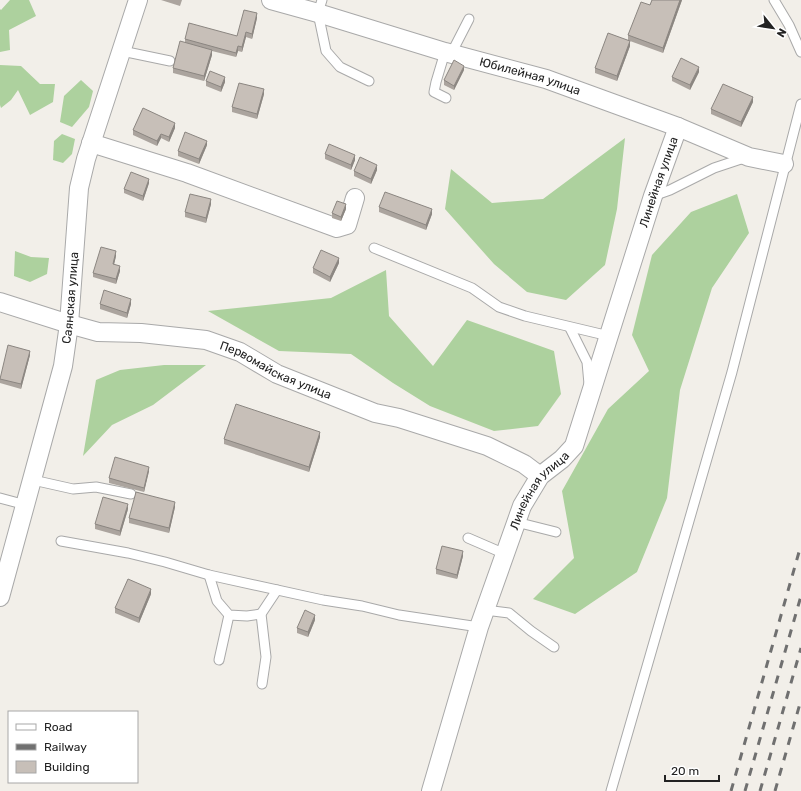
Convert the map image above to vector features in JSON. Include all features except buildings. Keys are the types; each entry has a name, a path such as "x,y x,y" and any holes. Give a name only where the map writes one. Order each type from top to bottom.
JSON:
{"street":[{"name":"Саянская улица","path":"0,597 63,366 69,324 80,188 86,159 138,0"},
{"name":"Юбилейная улица","path":"271,0 320,6 448,53 546,79 678,127 749,157 784,164"},
{"name":"Линейная улица","path":"431,791 479,627 516,522 522,506 540,476 562,459 574,446 653,196 678,127"},
{"path":"91,143 187,173 336,228 347,225 356,198"},
{"name":"Первомайская улица","path":"0,302 98,332 141,333 206,340 240,352 278,374 375,413 399,418 487,446 524,464 540,476"}],"lane":[{"path":"774,0 789,25 801,52"},
{"path":"320,6 326,51 340,67 370,81"},
{"path":"446,98 434,92 436,82 448,53 469,19"},
{"path":"122,50 170,61"},
{"path":"611,791 732,372 771,222 784,164 801,104"},
{"path":"653,196 670,190 714,168 749,157"},
{"path":"374,248 472,288 499,307 525,316 570,328 609,336"},
{"path":"570,328 587,362 589,398"},
{"path":"33,480 73,489 96,487 131,494"},
{"path":"0,498 26,505"},
{"path":"516,522 556,532"},
{"path":"468,538 505,554"},
{"path":"61,541 128,553 209,575 322,600 362,606 399,615 479,627"},
{"path":"209,575 217,601 229,615 247,616 260,614 278,590"},
{"path":"485,610 509,613 531,631 554,646"},
{"path":"260,614 266,657 262,684"},
{"path":"219,660 229,615"}],"green space":[{"path":"10,0 29,0 36,16 9,30 10,50 0,52 0,9 1,10"},
{"path":"0,65 21,66 40,84 55,84 53,102 30,115 18,90 11,100 1,108"},
{"path":"81,80 93,91 89,107 72,127 60,122 64,96"},
{"path":"62,134 75,139 72,154 63,163 53,160 54,141"},
{"path":"625,138 617,209 605,265 566,300 527,292 494,264 445,209 451,169 492,203 543,199"},
{"path":"737,194 749,233 712,288 680,390 667,498 637,572 575,614 533,599 574,558 562,491 608,409 649,371 632,335 652,255 691,212"},
{"path":"15,251 31,257 49,258 47,274 30,282 14,276"},
{"path":"386,270 389,316 433,366 467,320 554,351 561,394 538,426 494,431 430,406 351,354 279,351 208,311 331,298"},
{"path":"164,365 206,365 153,405 112,425 83,456 96,380 120,370"}],"railway":[{"path":"731,791 801,545"},
{"path":"745,791 801,596"},
{"path":"760,791 801,648"},
{"path":"775,791 801,700"}]}
